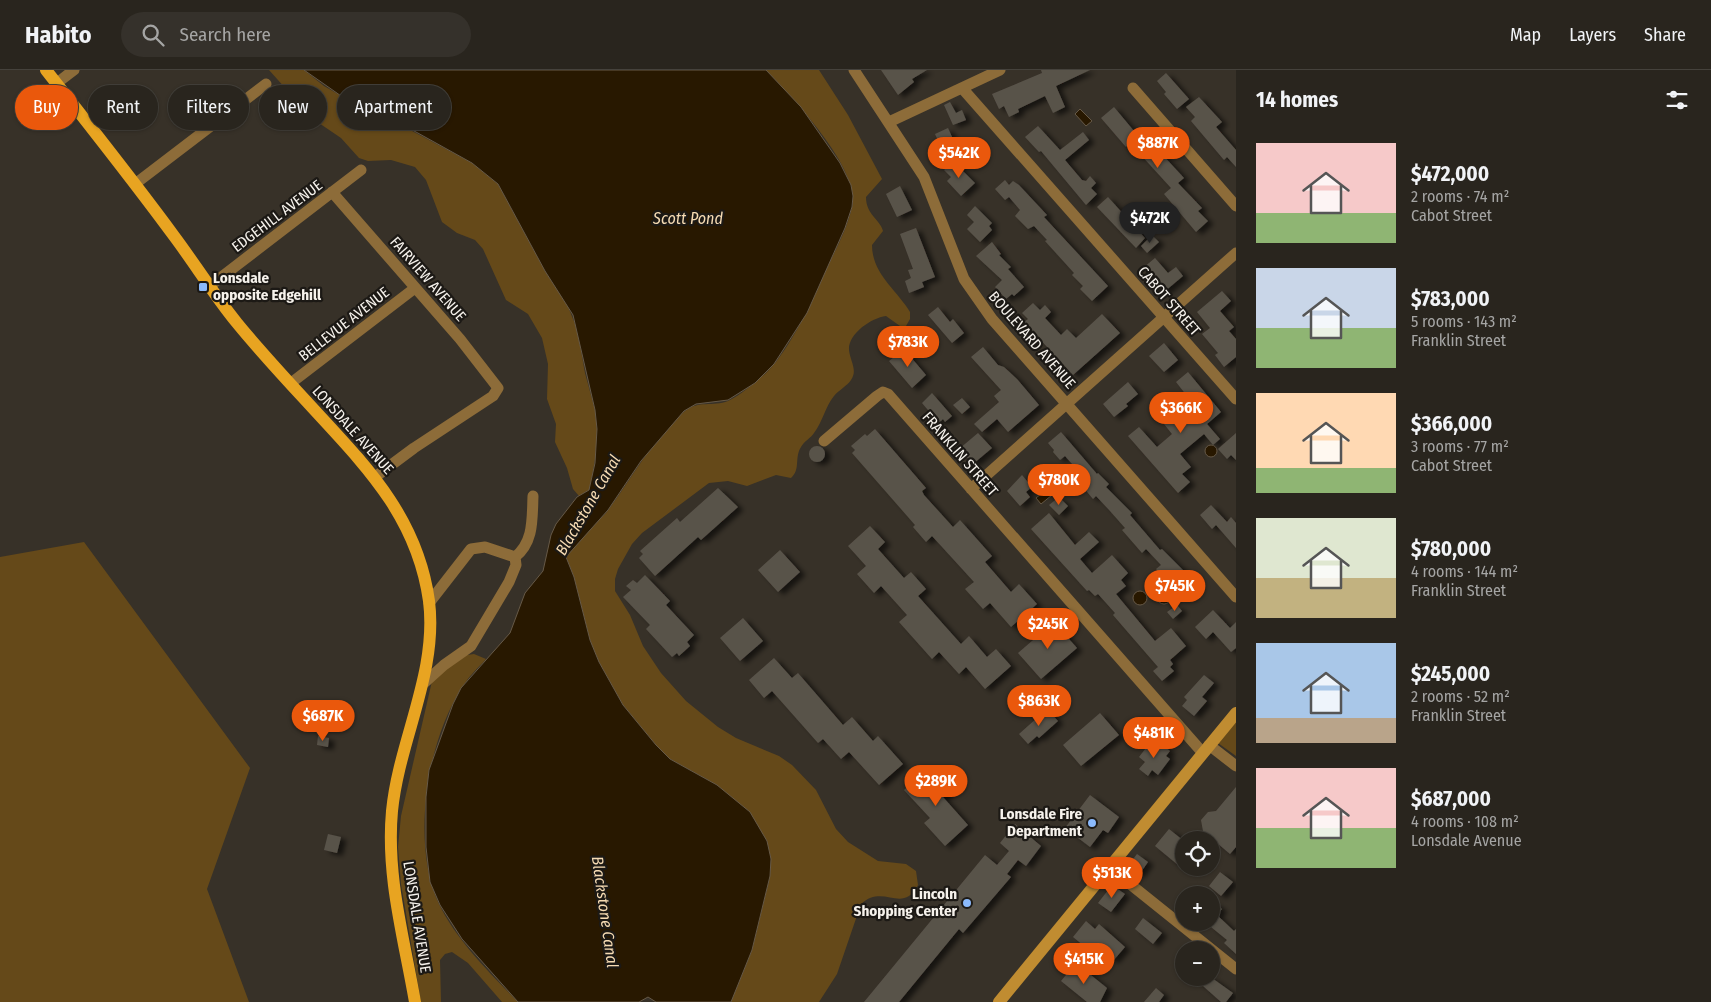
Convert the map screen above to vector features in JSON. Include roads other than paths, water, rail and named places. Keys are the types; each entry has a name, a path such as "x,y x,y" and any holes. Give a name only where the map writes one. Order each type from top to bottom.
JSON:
{"main road":[{"name":"LONSDALE AVENUE","path":"46,70 135,184 236,321 375,476 398,512 410,536 423,571 429,603 430,622 423,684 395,794 391,838 394,889 415,1002"},
{"path":"999,1002 1236,713"}],"street":[{"path":"56,83 74,70"},
{"name":"BOULEVARD AVENUE","path":"854,70 924,177 958,267 970,290 1236,597"},
{"path":"889,122 1000,70"},
{"path":"135,184 266,84"},
{"name":"CABOT STREET","path":"962,88 1164,319 1236,398"},
{"path":"1133,88 1236,206"},
{"name":"EDGEHILL AVENUE","path":"211,285 361,170"},
{"name":"FAIRVIEW AVENUE","path":"332,192 460,340 498,388 493,396 375,476"},
{"path":"971,489 1068,405 1236,253"},
{"name":"BELLEVUE AVENUE","path":"291,383 415,288"},
{"name":"FRANKLIN STREET","path":"824,441 883,392 888,394 971,489 1206,749 1236,766"},
{"path":"514,557 524,550 531,533 533,496"},
{"path":"429,603 471,549 485,547 514,557"},
{"path":"423,684 444,665 471,646 509,582 516,565 514,557"},
{"path":"1110,868 1236,969"}],"water":[{"name":"Scott Pond","path":"304,70 766,70 801,107 840,163 851,185 852,207 845,228 807,313 774,364 755,383 728,400 696,404 684,411 641,461 608,510 566,557 574,577 590,640 599,662 623,705 670,759 717,785 750,812 767,841 771,859 770,876 752,950 731,1002 656,1002 648,997 639,1002 518,1002 462,939 440,905 430,882 426,847 426,797 429,770 453,704 461,688 510,633 525,593 543,571 551,535 556,524 577,497 589,490 595,463 597,429 595,410 573,315 545,271 498,184 472,163 412,130 451,130 451,85 337,85 337,93"},
{"path":"1080,109 1092,121 1086,126 1075,114"},
{"path":"1211,445 1217,451 1211,457 1205,451"},
{"path":"1047,489 1052,495 1041,504 1036,498"},
{"path":"1164,590 1169,592 1171,597 1169,602 1164,604 1159,602 1157,597 1159,592"},
{"path":"1137,591 1143,591 1147,598 1143,605 1137,605 1133,601 1133,595"}],"place":[{"name":"Lonsdale opposite Edgehill","path":"203,287"},
{"name":"Lonsdale Fire Department","path":"1092,823"},
{"name":"Lincoln Shopping Center","path":"967,903"}],"water label":[{"name":"Blackstone Canal","path":"588,505"},
{"name":"Blackstone Canal","path":"605,912"}]}
